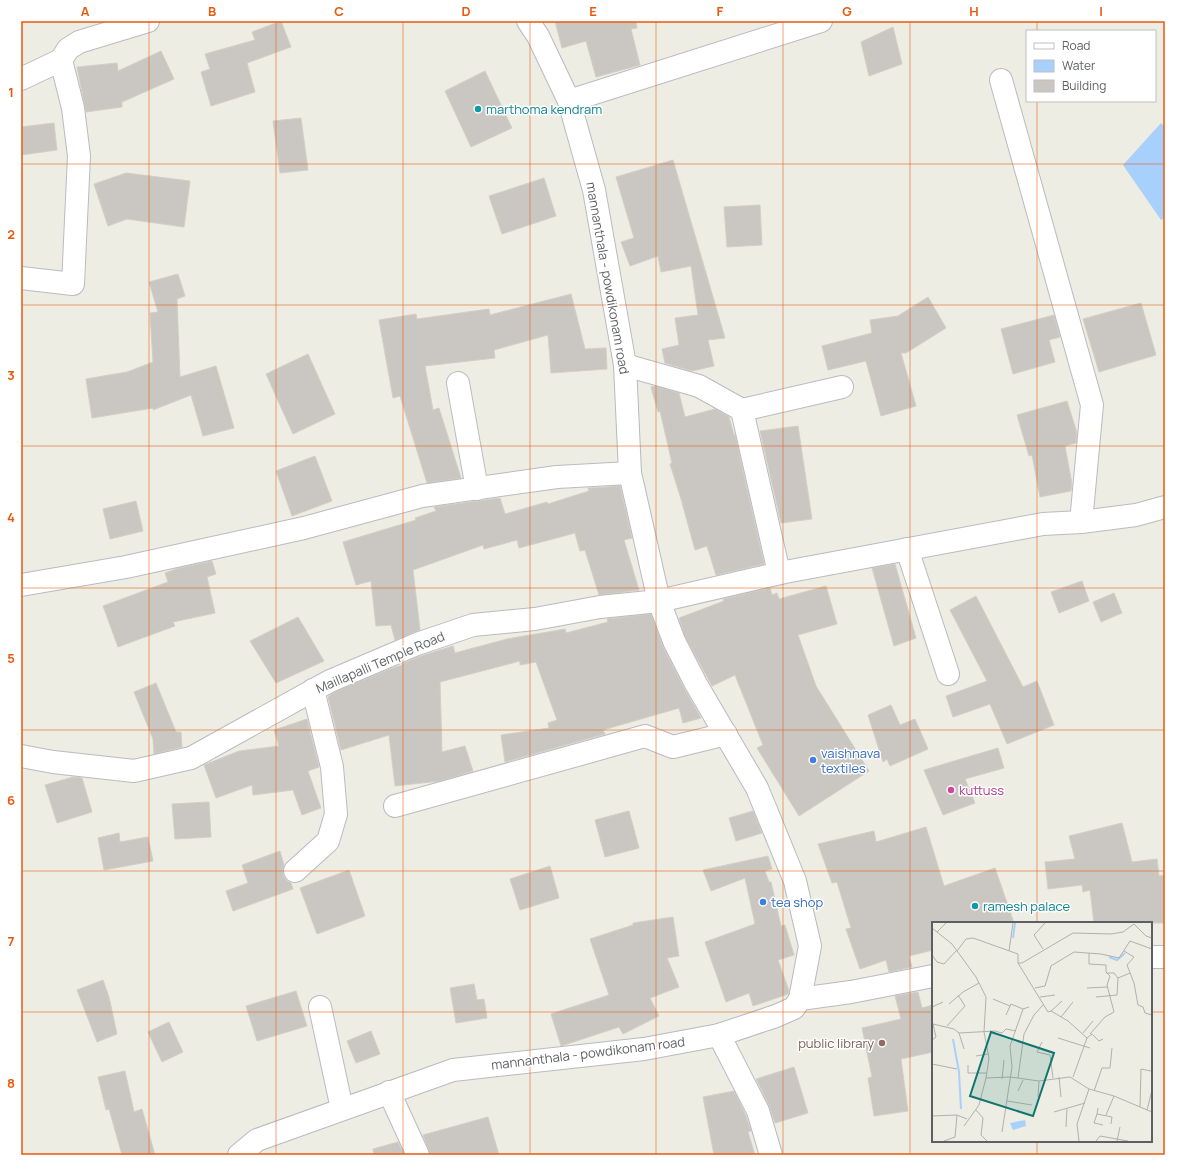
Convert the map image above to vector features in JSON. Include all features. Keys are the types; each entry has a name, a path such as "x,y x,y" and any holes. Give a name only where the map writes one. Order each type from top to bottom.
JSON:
{"street":[{"path":"21,78 61,60 68,49 78,42 148,21"},
{"name":"mannanthala - powdikonam road","path":"239,1155 257,1140 453,1070 644,1049 719,1035 782,1014 794,1008 800,999 810,946 795,881 757,788 696,684 678,647 659,601 630,473 625,365 594,190 569,101 538,36 528,21"},
{"path":"569,101 821,21"},
{"path":"21,278 73,284 79,156 73,108 61,60"},
{"path":"1000,80 1092,405 1080,522"},
{"path":"625,365 699,386 742,410 842,388"},
{"path":"458,383 477,489"},
{"path":"742,410 779,573"},
{"path":"22,579 126,567 304,528 422,496 557,477 630,473"},
{"name":"Maillapalli Temple Road","path":"21,756 53,762 134,771 190,758 330,681 418,644 473,625 535,619 600,607 659,601 779,573 907,549 1043,524 1080,522 1136,515 1165,507"},
{"path":"907,549 948,674"},
{"path":"295,871 328,841 336,814 332,767 313,690"},
{"path":"395,806 646,736 673,747 726,734"},
{"path":"1152,956 1165,957"},
{"path":"800,999 851,992 932,976"},
{"path":"320,1007 342,1109"},
{"path":"719,1035 758,1111 771,1155"},
{"path":"389,1092 418,1155"}],"water":[{"path":"1161,123 1165,127 1165,218 1161,220 1123,165"}],"building":[{"path":"281,21 291,47 247,63 255,92 211,106 201,72 210,69 205,54 255,40 252,32"},
{"path":"555,21 636,21 637,28 631,29 640,65 596,77 586,41 562,48"},
{"path":"893,27 902,64 869,76 861,42"},
{"path":"161,51 174,79 122,102 122,107 86,112 77,67 117,63 118,71"},
{"name":"marthoma kendram","path":"485,71 512,128 471,147 445,91"},
{"path":"301,118 308,170 280,173 273,121"},
{"path":"54,123 57,150 21,155 21,127"},
{"path":"673,160 725,338 708,340 714,366 692,371 665,363 662,349 679,345 675,318 698,315 691,266 661,272 658,256 630,266 621,242 634,238 616,177"},
{"path":"126,173 190,181 184,227 127,219 108,226 94,184"},
{"path":"544,178 556,216 502,234 489,196"},
{"path":"760,205 762,245 727,247 724,207"},
{"path":"178,274 185,296 177,299 180,377 216,366 234,428 203,436 191,395 153,410 153,408 92,418 86,379 127,372 153,362 150,313 158,312 149,282"},
{"path":"571,294 585,349 606,348 607,369 551,373 548,335 494,350 495,358 425,366 433,410 439,408 461,478 427,483 400,396 393,398 379,320 416,314 417,319 489,309 490,315"},
{"path":"928,297 946,328 906,353 901,353 916,406 881,416 866,361 828,370 822,346 872,333 870,320 898,316"},
{"path":"1141,303 1156,355 1099,372 1083,319"},
{"path":"1054,315 1060,337 1049,340 1055,362 1013,374 1001,329"},
{"path":"308,354 335,414 293,434 266,374"},
{"path":"655,386 679,393 685,417 715,409 729,417 735,435 764,564 716,575 707,546 695,550 670,464 672,463 660,411 658,412 651,387"},
{"path":"1067,401 1077,433 1076,443 1065,446 1072,484 1071,491 1040,497 1032,455 1029,456 1017,415"},
{"path":"798,426 812,519 781,523 760,431"},
{"path":"315,456 332,501 292,516 276,471"},
{"path":"620,486 632,538 624,540 639,590 599,595 585,550 580,551 575,533 519,548 517,540 484,549 483,545 413,570 420,630 395,640 391,625 376,626 371,581 356,585 343,542 416,520 415,518 436,511 434,507 500,498 505,514 547,502 548,504 589,491 588,488"},
{"path":"136,501 143,531 110,539 103,509"},
{"path":"212,561 216,574 207,577 215,613 173,622 175,626 118,647 103,606 168,582 165,573 179,568"},
{"path":"895,564 916,638 894,646 872,568"},
{"path":"1082,581 1089,601 1059,613 1051,592"},
{"path":"826,586 837,624 798,635 816,686 869,771 799,816 757,748 763,745 735,675 712,686 685,636 679,618 724,601 723,599 770,588 772,595 777,593 779,599"},
{"path":"1114,593 1122,613 1101,622 1093,602"},
{"path":"976,596 1023,687 1037,681 1054,725 1007,744 990,704 953,717 946,696 987,681 950,610"},
{"path":"651,614 663,647 701,718 683,723 679,708 603,730 605,734 505,762 501,735 549,728 548,723 557,720 536,662 520,665 520,661 440,682 442,752 465,746 473,771 440,781 395,786 389,735 341,750 328,697 335,692 421,656 453,646 455,653 507,639 565,629 566,633 608,622 607,619"},
{"path":"298,617 324,661 276,683 250,641"},
{"path":"156,683 176,732 181,732 182,747 154,754 153,739 134,692"},
{"path":"891,705 900,725 915,719 928,749 890,766 887,759 883,762 868,715"},
{"path":"307,719 319,767 308,771 321,808 302,815 293,790 253,795 252,785 216,798 204,765 239,751 279,746 274,730"},
{"path":"998,748 1004,768 965,779 975,803 943,815 924,770"},
{"path":"73,777 82,778 92,812 57,823 45,785"},
{"path":"209,802 211,837 175,839 172,804"},
{"path":"629,811 639,848 605,857 595,820"},
{"path":"753,811 762,833 736,841 729,818"},
{"path":"1122,823 1132,862 1157,859 1159,876 1165,875 1165,923 1094,922 1090,890 1083,892 1082,885 1048,889 1045,862 1075,859 1069,836"},
{"path":"926,827 944,886 995,868 1014,922 932,922 932,950 909,956 912,967 889,972 886,960 860,969 846,929 851,928 837,882 832,883 818,844 874,831 876,842"},
{"path":"119,833 120,842 148,837 153,861 104,870 98,838"},
{"path":"280,851 284,865 283,874 286,880 291,883 293,889 233,911 226,891 248,883 242,865"},
{"path":"768,856 772,869 765,871 769,882 771,882 781,926 785,925 794,955 778,960 789,991 788,994 753,1006 749,993 726,1002 705,942 755,924 745,878 711,891 703,870"},
{"path":"550,866 559,898 520,910 510,879"},
{"path":"349,870 365,916 317,934 300,888"},
{"path":"673,917 679,956 667,958 679,987 650,998 659,1016 623,1034 619,1027 561,1046 551,1014 609,995 590,939 633,925 633,923"},
{"path":"103,980 109,997 117,1034 97,1042 77,990"},
{"path":"474,984 477,1000 484,999 487,1018 456,1023 450,988"},
{"path":"296,991 307,1026 257,1041 246,1006"},
{"path":"918,992 922,1008 932,1005 932,1052 901,1059 908,1111 874,1116 868,1078 872,1077 862,1028 901,1019 895,996"},
{"path":"169,1022 183,1052 162,1062 148,1032"},
{"path":"371,1031 380,1054 356,1063 347,1041"},
{"path":"794,1067 808,1113 775,1123 769,1105 756,1079"},
{"path":"125,1071 134,1112 142,1109 155,1155 122,1155 109,1109 106,1110 98,1077"},
{"path":"734,1091 746,1116 751,1131 748,1132 755,1155 714,1155 703,1097"},
{"path":"488,1117 499,1155 430,1155 423,1135"},
{"path":"398,1142 404,1155 374,1155 373,1149"}],"place":[{"name":"marthoma kendram","path":"478,109"},
{"name":"vaishnava textiles","path":"813,760"},
{"name":"kuttuss","path":"951,790"},
{"name":"tea shop","path":"763,902"},
{"name":"ramesh palace","path":"975,906"},
{"name":"public library","path":"882,1043"}]}
